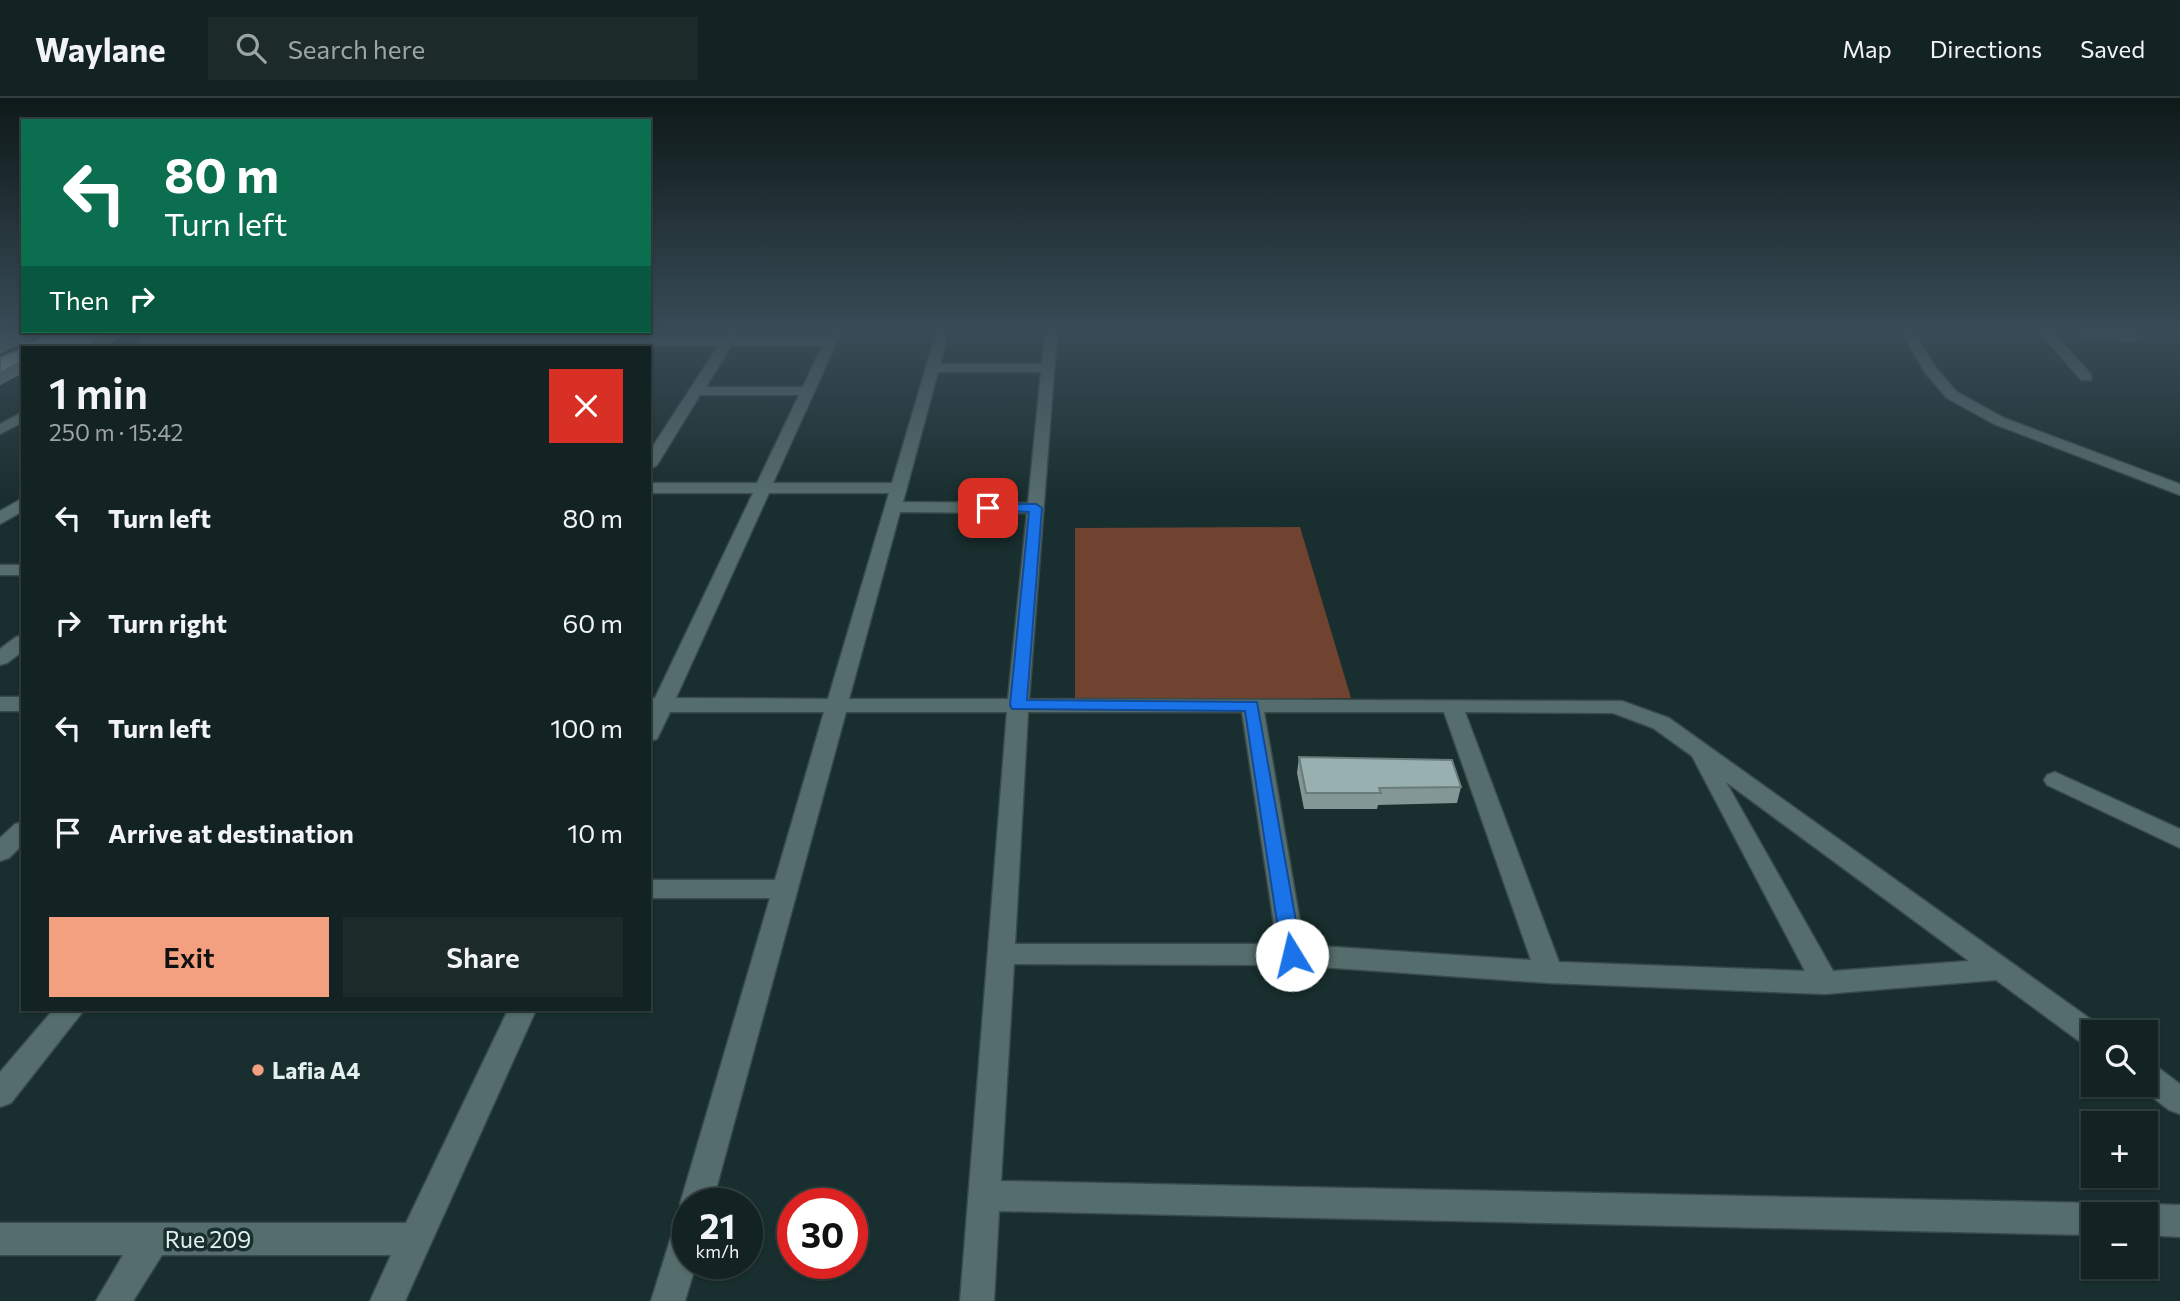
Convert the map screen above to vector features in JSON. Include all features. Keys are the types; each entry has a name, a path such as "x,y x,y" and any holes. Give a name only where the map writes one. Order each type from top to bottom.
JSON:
{"street":[{"path":"701,1188 926,389"},
{"path":"977,1301 1018,705 1046,389"},
{"path":"1947,389 1952,395 1999,421 2180,491"},
{"path":"651,462 696,391 808,391 656,705 651,726"},
{"path":"0,430 21,417"},
{"path":"651,488 763,488 1036,508"},
{"path":"0,519 21,504"},
{"path":"0,570 21,570"},
{"path":"0,659 21,643"},
{"path":"0,704 21,704"},
{"path":"656,705 1615,706 1661,723 2081,1027"},
{"path":"1252,706 1292,955"},
{"path":"1452,706 1549,972"},
{"path":"1698,751 1825,983"},
{"path":"2055,780 2180,839"},
{"path":"0,852 21,832"},
{"path":"651,889 786,889"},
{"path":"1002,954 1292,955 1549,972 1825,983 2002,969"},
{"path":"0,1094 68,1011"},
{"path":"387,1301 522,1011"},
{"path":"2158,1084 2180,1101"},
{"path":"985,1196 2081,1219"},
{"path":"2158,1220 2180,1221"},
{"name":"Rue 209","path":"0,1239 416,1239"},
{"path":"113,1301 152,1239"},
{"path":"668,1301 674,1279"}],"shaded area":[{"path":"1300,527 1351,698 1075,701 1075,528"}],"building":[{"path":"1299,757 1452,760 1461,787 1379,788 1381,793 1306,793"}],"place":[{"name":"Lafia A4","path":"258,1070"}],"route":[{"path":"988,508 1036,508 1018,705 1252,706 1292,955"}]}
